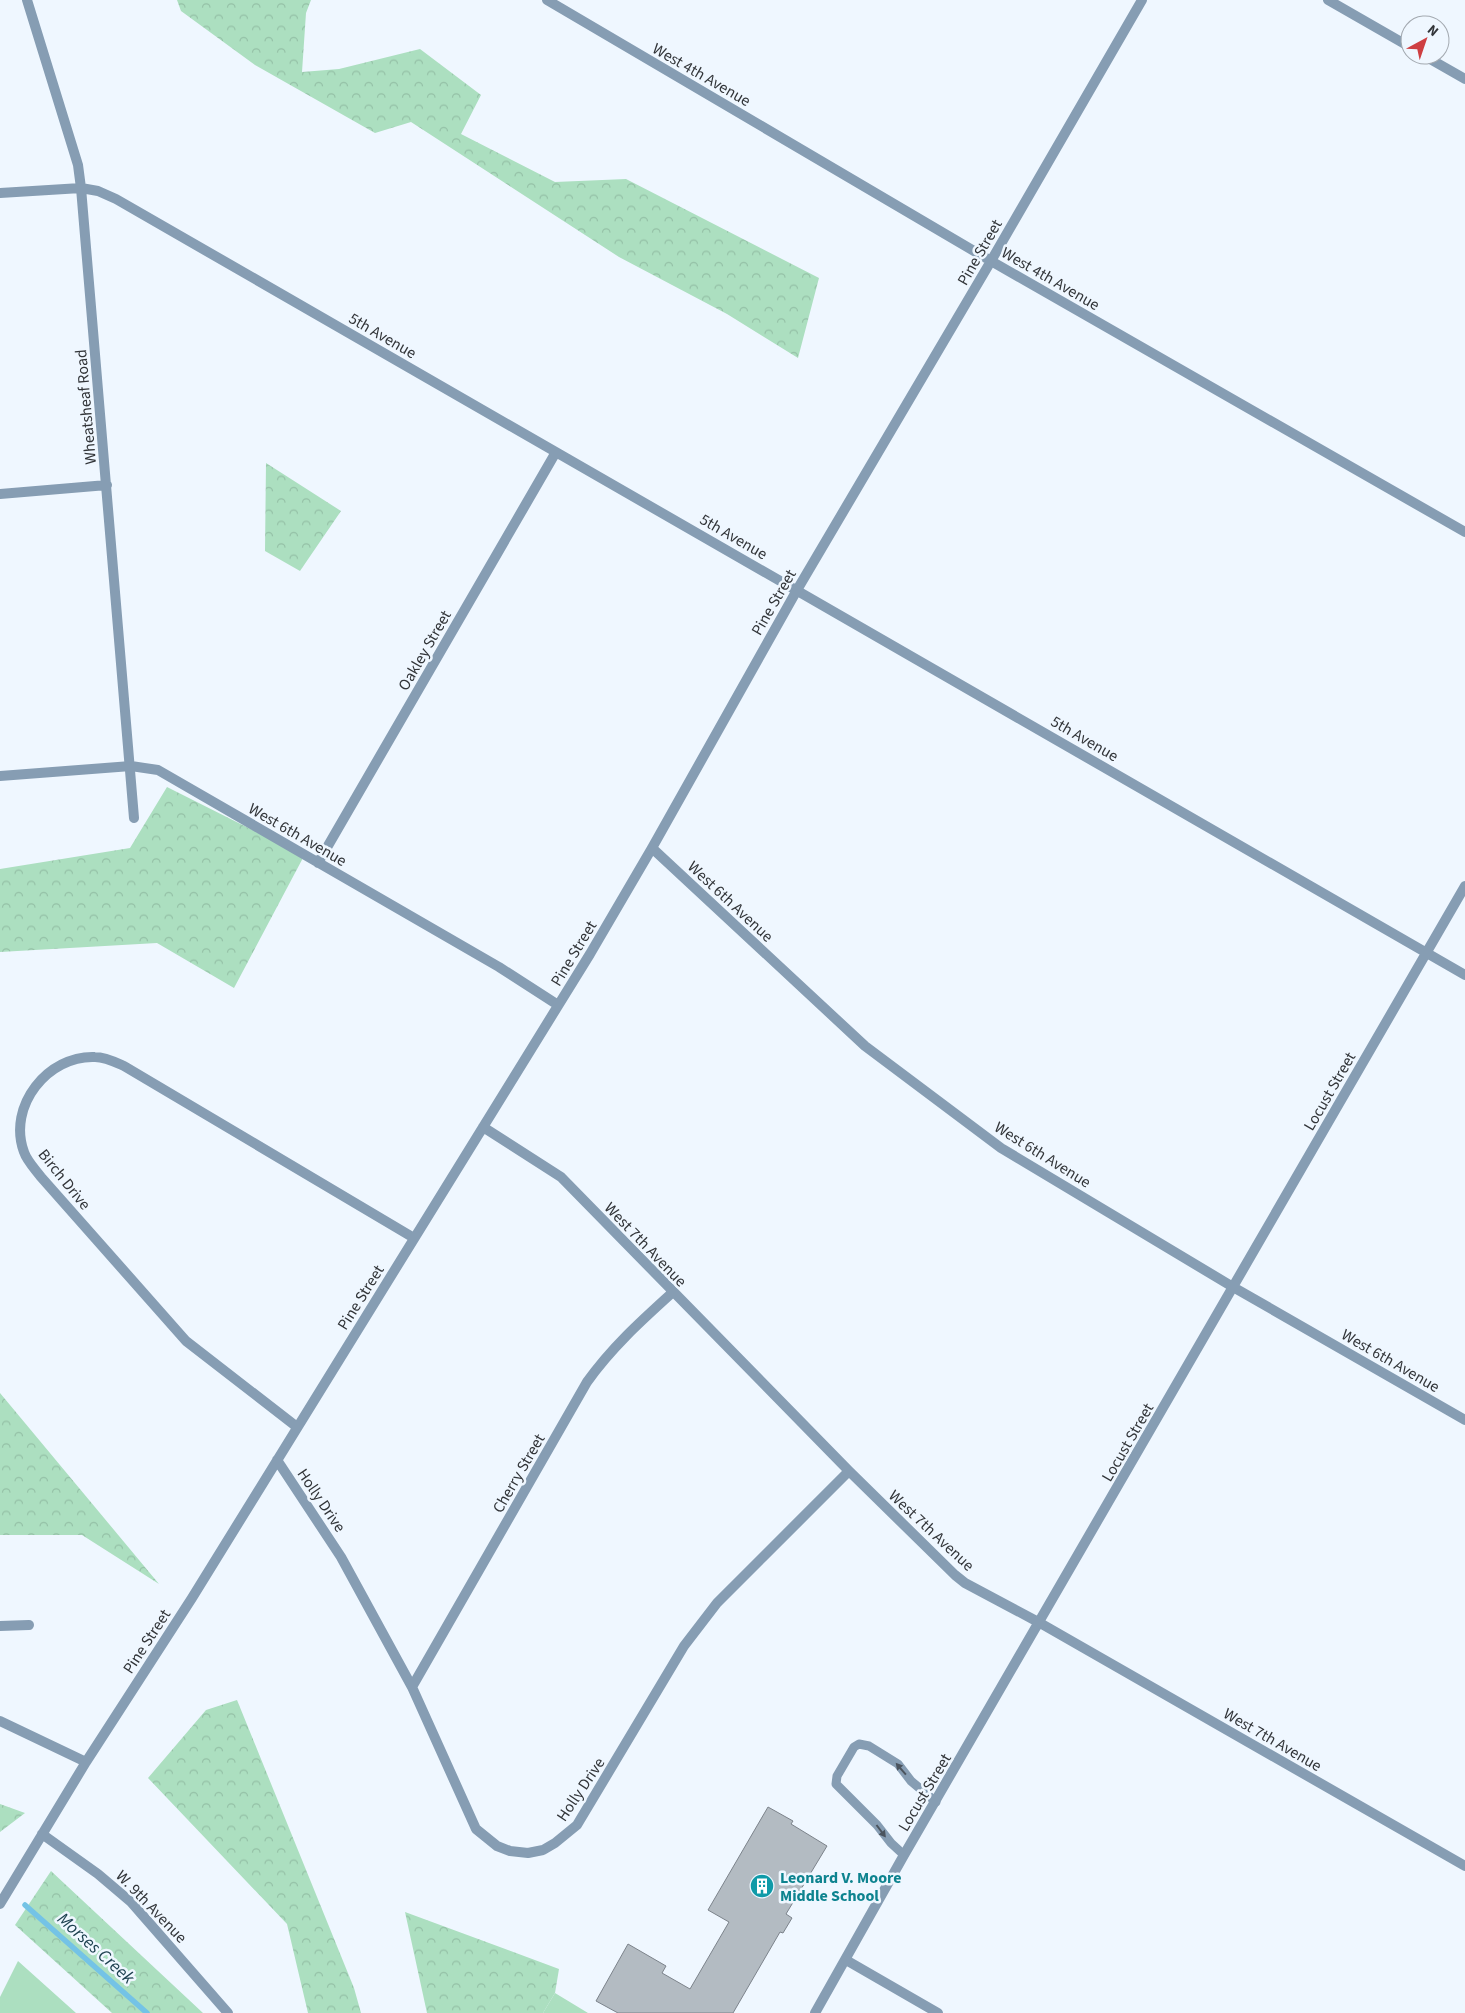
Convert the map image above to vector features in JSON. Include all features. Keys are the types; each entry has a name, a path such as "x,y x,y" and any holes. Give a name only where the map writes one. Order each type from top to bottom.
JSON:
{"street":[{"name":"Wheatsheaf Road","path":"27,0 78,165 107,485 134,818"},
{"name":"West 4th Avenue","path":"547,0 991,261 1465,532"},
{"name":"Pine Street","path":"0,1904 86,1762 192,1598 558,1005 652,848 797,590 1142,0"},
{"path":"1328,0 1400,41"},
{"path":"1440,65 1465,79"},
{"name":"5th Avenue","path":"0,192 81,188 98,191 116,199 1465,975"},
{"name":"Oakley Street","path":"318,863 556,452"},
{"path":"0,494 107,485"},
{"name":"West 6th Avenue","path":"0,776 131,766 158,770 499,967 558,1005"},
{"name":"West 6th Avenue","path":"652,848 864,1046 1001,1148 1233,1287 1465,1420"},
{"name":"Locust Street","path":"815,2013 904,1855 1465,886"},
{"name":"Birch Drive","path":"297,1427 186,1341 41,1177 24,1152 21,1137 21,1121 31,1092 41,1080 66,1062 96,1056 110,1060 124,1066 414,1238"},
{"name":"West 7th Avenue","path":"483,1127 561,1177 849,1471 965,1583 1040,1623 1465,1866"},
{"name":"Cherry Street","path":"412,1687 588,1382 604,1358 625,1335 672,1292"},
{"name":"Holly Drive","path":"277,1460 341,1557 412,1687 476,1828 497,1846 510,1852 528,1853 543,1850 568,1834 586,1813 684,1646 717,1603 849,1471"},
{"path":"0,1626 29,1625"},
{"path":"0,1722 86,1762"},
{"name":"W. 9th Avenue","path":"42,1834 98,1874 131,1902 228,2013"},
{"path":"846,1960 938,2013"}],"lane":[{"path":"904,1855 836,1784 837,1776 854,1748 860,1744 869,1746 898,1764 911,1781 936,1802"}],"green space":[{"path":"177,0 311,0 306,13 302,72 339,69 420,49 481,95 461,134 555,182 626,179 819,278 798,358 727,314 619,257 411,122 375,133 255,65 181,11"},
{"path":"266,463 341,511 300,571 265,551"},
{"path":"167,787 304,856 234,988 157,943 0,952 0,869 130,848"},
{"path":"0,1393 159,1584 82,1535 0,1535"},
{"path":"237,1700 354,1988 361,2013 308,2013 287,1924 148,1778 206,1710"},
{"path":"0,1804 25,1813 0,1832"},
{"path":"51,1871 203,2013 112,2013 15,1925"},
{"path":"405,1912 559,1969 555,1993 543,2013 427,2013"},
{"path":"18,1961 76,2013 0,2013 0,1997"},
{"path":"555,1993 588,2013 543,2013"}],"building":[{"name":"Leonard V. Moore Middle School","path":"768,1807 793,1821 791,1824 827,1846 786,1914 792,1918 783,1933 780,1932 733,2013 618,2013 596,2001 628,1944 666,1966 662,1973 690,1989 729,1922 708,1910"}],"waterway":[{"name":"Morses Creek","path":"25,1905 147,2013"}],"place":[{"name":"Leonard V. Moore Middle School","path":"762,1886"}]}
